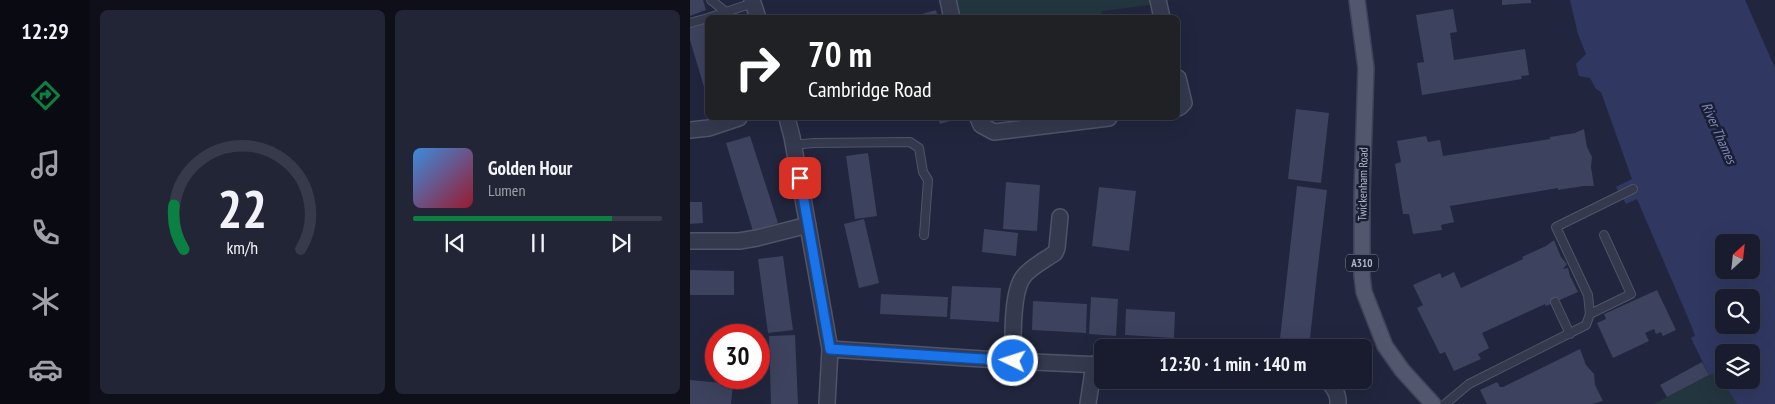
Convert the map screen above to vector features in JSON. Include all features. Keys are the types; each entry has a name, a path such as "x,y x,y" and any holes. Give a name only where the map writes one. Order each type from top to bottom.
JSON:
{"main road":[{"name":"Twickenham Road","path":"1357,0 1366,68 1362,194 1362,276 1364,292 1385,346 1395,362 1433,404"}],"street":[{"path":"948,0 951,15"},
{"path":"1158,0 1161,15"},
{"path":"1180,86 1184,103 1180,107"},
{"path":"690,130 709,128 733,120"},
{"path":"788,120 794,145 830,349 827,404"},
{"path":"980,122 994,132 1093,120"},
{"path":"1013,361 1014,315 1018,287 1024,276 1055,253 1060,217"},
{"path":"690,241 739,241 808,225"},
{"path":"830,349 1013,361 1094,364"},
{"path":"1088,404 1094,380"},
{"path":"1333,389 1339,398 1338,404"}],"lane":[{"path":"712,0 726,12"},
{"path":"717,15 754,7"},
{"path":"690,23 705,19"},
{"path":"794,145 813,143 910,142 919,148 923,172 928,180 924,235"},
{"path":"1445,404 1469,384 1586,325 1590,314 1588,295 1556,226 1633,189"},
{"path":"1590,314 1631,294 1604,235"},
{"path":"1555,302 1570,334"}],"shaded area":[{"path":"942,0 1151,0 1150,5 1102,11 1101,15 946,15"},
{"path":"1715,374 1715,389 1727,389 1737,404 1654,404"}],"water":[{"name":"River Thames","path":"1570,0 1745,0 1775,68 1775,404 1737,404 1727,389 1760,389 1760,344 1715,344 1715,374 1709,375 1691,338 1695,336 1692,327 1637,199 1626,204 1616,187 1632,179 1601,92 1596,89 1590,78 1579,76 1576,64 1586,54 1578,34"}],"building":[{"path":"690,0 703,0 706,10 690,16"},
{"path":"1502,0 1531,0 1531,3 1502,5"},
{"path":"1453,9 1457,32 1450,33 1454,60 1525,49 1529,75 1521,76 1522,79 1422,95 1417,63 1424,62 1416,15"},
{"path":"936,10 937,15 918,15"},
{"path":"705,23 705,90 690,40 690,27"},
{"path":"1296,109 1329,113 1321,183 1288,179"},
{"path":"939,120 953,120 940,124"},
{"path":"1584,129 1587,147 1592,157 1591,167 1594,186 1558,190 1558,188 1450,206 1454,222 1441,225 1442,230 1413,234 1409,214 1403,214 1395,164 1401,162 1397,141 1426,136 1428,142 1440,140 1443,156 1550,139 1550,137 1575,133"},
{"path":"750,136 778,223 753,231 726,143"},
{"path":"868,153 877,216 855,219 846,156"},
{"path":"1006,182 1040,185 1037,231 1003,229"},
{"path":"1297,186 1327,190 1310,339 1280,339"},
{"path":"1099,187 1136,191 1129,251 1092,246"},
{"path":"690,202 702,202 703,223 690,224"},
{"path":"864,219 879,283 859,288 844,224"},
{"path":"984,229 1018,233 1016,256 982,252"},
{"path":"1554,240 1561,257 1567,264 1563,269 1568,268 1578,292 1546,306 1545,304 1482,333 1489,348 1478,354 1481,359 1454,371 1445,352 1440,354 1417,308 1423,305 1413,285 1440,273 1442,278 1454,272 1461,288 1523,259 1522,257 1546,246"},
{"path":"783,256 793,330 770,333 770,324 767,324 758,259"},
{"path":"690,270 734,271 734,295 690,295"},
{"path":"952,286 1001,288 999,322 950,319"},
{"path":"1657,290 1676,330 1663,336 1661,332 1656,334 1654,329 1645,333 1649,341 1613,358 1597,323 1606,319 1604,314"},
{"path":"881,294 948,297 947,317 880,314"},
{"path":"1091,297 1118,299 1116,336 1089,334"},
{"path":"1033,301 1087,304 1086,333 1032,330"},
{"path":"1126,309 1175,312 1174,338 1125,335"},
{"path":"795,335 798,404 771,404 770,336"},
{"path":"1580,349 1586,365 1594,374 1595,385 1603,401 1592,404 1487,404 1480,390 1497,382 1500,387 1503,387"},
{"path":"1702,362 1709,375 1667,397 1660,385"},
{"path":"690,380 705,381 705,389 732,389 731,404 690,404"}],"route":[{"path":"800,178 830,349 1013,361"}]}
